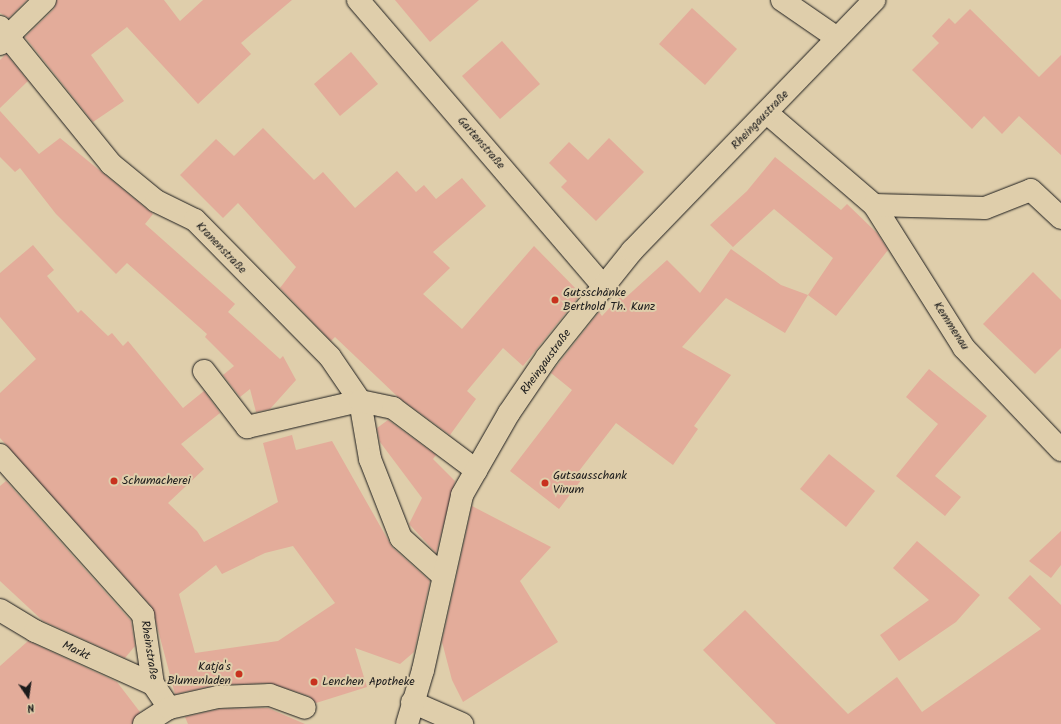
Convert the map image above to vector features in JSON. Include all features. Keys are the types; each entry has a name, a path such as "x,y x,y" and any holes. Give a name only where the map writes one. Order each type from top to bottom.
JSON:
{"street":[{"name":"Kranenstraße","path":"45,0 3,36 111,164 156,201 194,220 330,357 360,401 370,459 400,538 442,575"},
{"name":"Gartenstraße","path":"358,0 604,287"},
{"path":"782,0 837,38"},
{"name":"Rheingaustraße","path":"407,724 412,702 423,670 442,575 462,495 547,357 632,251 767,113 874,0"},
{"name":"Kemmenau","path":"767,113 874,205 964,348 1061,450"},
{"path":"874,205 985,208 1031,190 1061,218"},
{"path":"204,370 247,427 360,401 393,408 476,470"},
{"name":"Rheinstraße","path":"0,455 143,615 153,684 169,708"},
{"name":"Markt","path":"0,612 35,631 153,684"},
{"path":"144,724 169,708 218,697 270,695 305,708"},
{"path":"412,702 462,724"}],"building":[{"path":"0,0 27,0 9,18 0,13"},
{"path":"57,0 164,0 180,21 203,0 292,0 241,43 251,54 198,104 127,27 91,55 124,101 93,122 25,37 54,9"},
{"path":"395,0 479,0 430,42"},
{"path":"692,8 737,49 705,85 659,44"},
{"path":"970,9 1039,77 1061,55 1061,155 1019,116 1002,134 984,116 972,129 912,70 939,43 932,36 949,18 955,24"},
{"path":"502,41 540,84 500,119 462,76"},
{"path":"351,52 378,84 340,116 314,84"},
{"path":"6,54 28,81 0,108 0,60"},
{"path":"0,111 39,154 60,138 153,214 145,224 235,304 228,312 280,359 283,356 296,380 270,409 256,412 250,389 240,397 223,375 234,366 205,337 207,334 127,263 116,274 56,214 20,168 15,172 0,157"},
{"path":"263,128 314,180 323,172 355,208 397,171 416,192 424,185 436,199 462,178 486,206 433,252 450,268 423,294 462,329 534,246 581,294 523,366 503,348 467,391 476,399 450,435 398,397 335,337 331,341 280,288 296,267 238,203 223,218 180,175 216,139 234,156"},
{"path":"609,138 644,172 596,221 561,187 567,181 549,163 569,142 588,160"},
{"path":"775,157 841,210 847,204 877,233 888,250 836,316 808,295 833,258 774,209 733,247 710,225 747,191"},
{"path":"33,245 54,270 47,276 78,313 81,310 108,336 112,333 123,346 128,341 183,408 204,391 220,413 181,444 204,469 168,503 197,531 204,542 278,502 263,443 292,435 296,450 332,441 392,547 430,581 414,652 400,664 355,648 367,687 316,703 309,696 270,683 217,685 175,694 152,607 0,438 0,393 36,359 0,317 0,273","holes":["293,546 335,603 278,641 195,653 179,594 216,565 222,574 265,553"]},
{"path":"731,249 781,285 808,295 785,333 726,298 682,347 731,375 694,426 698,429 673,465 616,423 579,471 585,475 559,509 510,471 572,390 551,373 599,312 602,316 620,297 623,300 667,260 700,293"},
{"path":"1033,272 1061,300 1061,348 1035,374 983,324"},
{"path":"929,369 987,416 935,476 961,497 945,516 896,476 938,424 906,397"},
{"path":"388,420 436,455 433,459 455,481 436,553 409,524 422,498 380,442 377,428"},
{"path":"829,454 875,491 846,527 800,489"},
{"path":"6,481 131,621 135,646 125,658 43,621 0,581 0,486"},
{"path":"472,506 551,547 520,581 558,642 463,702 452,680 442,642"},
{"path":"1061,531 1061,565 1051,578 1029,561"},
{"path":"917,541 980,595 956,622 899,661 880,635 929,600 893,568"},
{"path":"1030,575 1061,605 1061,724 776,724 703,650 745,610 848,714 897,677 922,712 1041,629 1008,598"},
{"path":"28,641 117,682 140,712 132,724 0,724 0,666"},
{"path":"268,708 305,724 188,724 185,717 220,709"}],"place":[{"name":"Gutsschänke Berthold Th. Kunz","path":"555,300"},
{"name":"Schumacherei","path":"114,481"},
{"name":"Gutsausschank Vinum","path":"545,483"},
{"name":"Katja's Blumenladen","path":"239,674"},
{"name":"Lenchen Apotheke","path":"314,682"}]}
